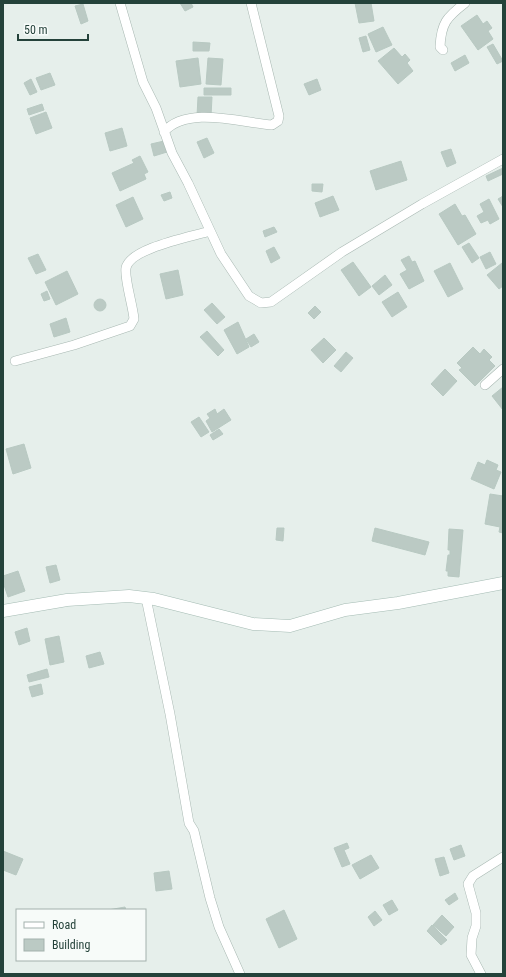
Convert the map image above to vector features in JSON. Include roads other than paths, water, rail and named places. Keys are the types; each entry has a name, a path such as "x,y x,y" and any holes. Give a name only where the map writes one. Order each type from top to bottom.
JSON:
{"street":[{"path":"120,3 143,82 156,108 172,153 188,183 221,254 249,296 261,303 271,302 342,252 422,204 503,159"},
{"path":"164,132 170,125 182,120 196,118 225,118 272,125 278,121 279,116 251,3"},
{"path":"443,50 440,47 440,33 444,22 465,3"},
{"path":"15,361 74,345 130,326 134,319 125,269 129,260 141,252 210,231"},
{"path":"485,385 503,369"},
{"path":"3,611 67,600 129,596 146,598 253,624 290,626 345,610 398,603 503,583"},
{"path":"146,598 170,714 189,824 194,831 210,898 219,927 240,974"},
{"path":"481,974 471,955 472,938 476,926 476,920 468,884 473,876 503,857"}]}
